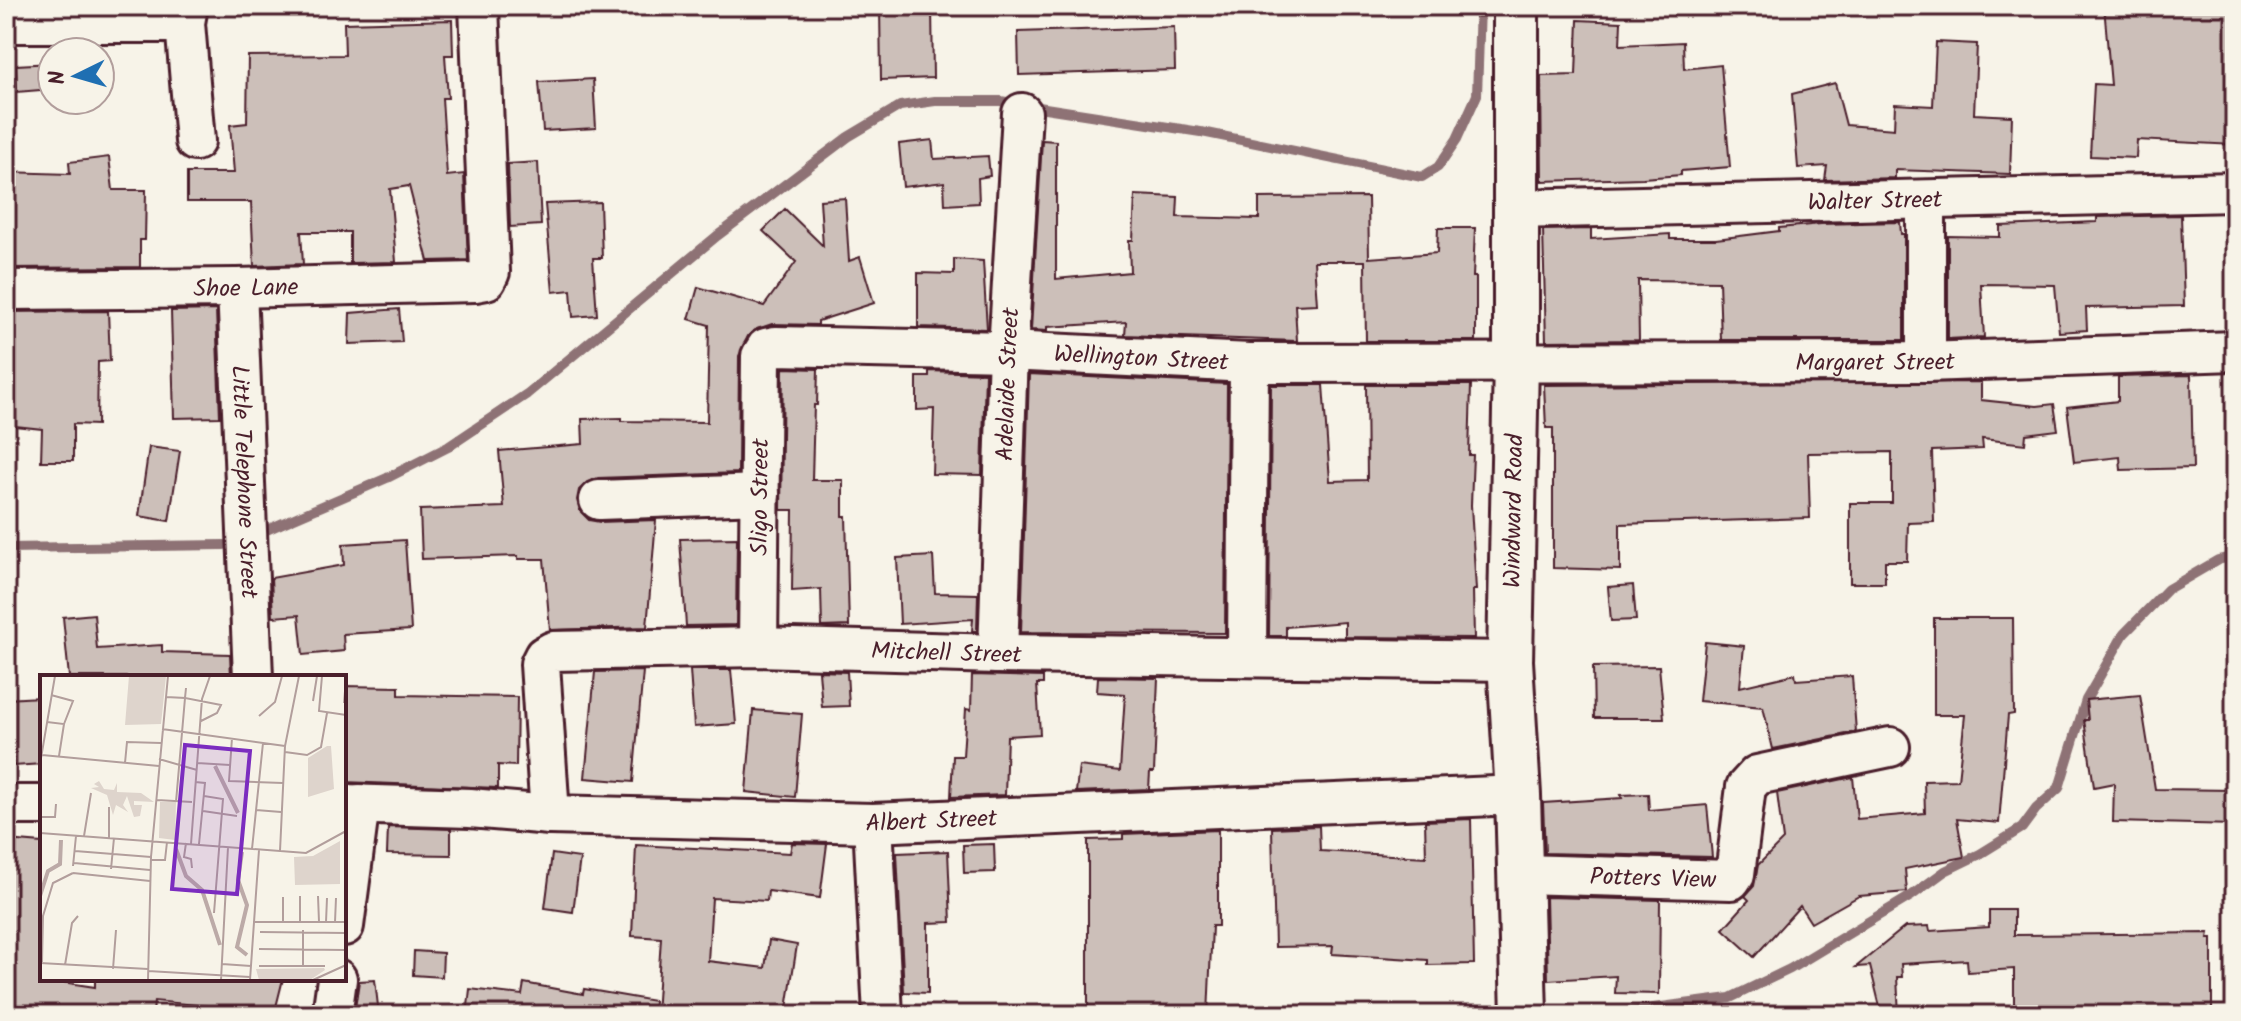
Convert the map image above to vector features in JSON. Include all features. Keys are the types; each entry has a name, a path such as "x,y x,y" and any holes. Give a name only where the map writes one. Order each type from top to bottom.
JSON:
{"main road":[{"name":"Windward Road","path":"1516,6 1516,361 1510,661 1518,795 1524,1015"}],"street":[{"name":"Shoe Lane","path":"6,290 237,288 486,280 490,272 479,6"},
{"path":"6,23 186,14 195,141"},
{"name":"Adelaide Street","path":"998,654 1008,351 1022,113"},
{"name":"Walter Street","path":"1515,209 2235,192"},
{"path":"1926,201 1926,362"},
{"name":"Little Telephone Street","path":"237,288 253,675"},
{"name":"Wellington Street","path":"766,348 1008,351 1249,363 1516,361"},
{"name":"Sligo Street","path":"758,647 761,356 766,348"},
{"name":"Margaret Street","path":"1516,361 1926,362 2235,351"},
{"path":"1247,656 1249,363"},
{"path":"599,500 760,494"},
{"name":"Mitchell Street","path":"550,815 540,664 544,656 553,651 758,647 998,654 1510,661"},
{"name":"Potters View","path":"1521,874 1731,880 1735,874 1746,787 1757,775 1890,747"},
{"name":"Albert Street","path":"352,804 470,808 550,815 873,823 1518,795"},
{"path":"346,896 352,804"},
{"path":"6,805 40,805"},
{"path":"873,823 883,1015"},
{"path":"332,1015 337,981"}],"building":[{"path":"880,6 932,6 933,78 881,80"},
{"path":"2104,6 2235,6 2235,145 2137,140 2136,158 2090,156 2094,84 2111,85"},
{"path":"452,20 453,55 445,55 448,98 442,98 447,176 464,174 468,260 428,261 409,186 390,189 396,262 350,263 350,232 301,232 303,264 254,266 251,202 187,202 187,173 234,173 230,125 247,123 248,56 345,55 344,23"},
{"path":"1578,20 1621,22 1620,45 1683,42 1684,69 1721,65 1730,167 1643,178 1542,181 1541,76 1576,75"},
{"path":"1174,27 1175,70 1019,75 1018,32"},
{"path":"1936,42 1977,44 1974,114 2012,116 2010,174 1895,170 1895,178 1825,180 1827,166 1798,168 1792,94 1835,83 1846,125 1894,129 1895,104 1933,106"},
{"path":"36,64 36,90 17,92 16,65"},
{"path":"593,79 596,128 543,131 539,82"},
{"path":"932,140 934,159 988,156 990,176 978,178 979,203 945,205 944,182 903,187 899,144"},
{"path":"1042,140 1056,141 1056,279 1130,272 1129,240 1133,240 1135,195 1178,197 1177,217 1259,219 1259,198 1368,197 1369,258 1437,253 1438,228 1475,228 1473,277 1476,277 1476,341 1366,341 1365,261 1314,261 1317,304 1295,305 1297,341 1125,335 1126,322 1031,330"},
{"path":"109,157 113,190 146,190 145,240 140,240 140,267 6,268 6,172 70,174 69,162"},
{"path":"538,162 541,225 510,227 508,164"},
{"path":"845,198 849,261 860,257 874,303 818,321 818,325 772,324 754,330 748,336 739,356 738,473 598,478 587,482 579,490 577,500 580,511 589,520 656,520 647,627 550,630 544,559 518,559 518,556 422,559 420,510 504,507 499,451 583,444 582,419 707,422 709,325 689,319 698,287 764,306 796,262 763,231 785,209 823,246 820,200"},
{"path":"600,202 602,258 593,258 597,315 573,317 571,290 553,292 545,204"},
{"path":"2181,215 2184,306 2086,308 2087,330 2059,332 2055,285 1981,284 1984,337 1948,339 1948,236 2000,237 2000,226 2097,222 2097,217"},
{"path":"1900,222 1901,234 1904,234 1904,340 1721,340 1719,281 1638,280 1639,340 1546,341 1543,230 1591,229 1591,239 1670,234 1670,239 1716,239 1821,224"},
{"path":"954,259 983,261 987,329 918,327 918,273 954,274"},
{"path":"399,309 402,342 349,344 350,313"},
{"path":"216,310 220,417 174,418 171,311"},
{"path":"108,311 110,361 98,362 97,425 73,424 73,461 41,461 42,429 6,425 6,312"},
{"path":"783,368 818,369 812,480 843,480 849,626 822,627 821,589 792,591 793,510 781,510"},
{"path":"929,371 985,373 982,475 932,474 934,409 917,410 917,377 929,377"},
{"path":"1029,374 1227,384 1225,633 1021,632"},
{"path":"2191,375 2193,468 2121,470 2120,457 2074,462 2067,407 2118,401 2118,377"},
{"path":"1981,382 1981,400 2037,406 2054,404 2058,430 2026,434 2025,444 1982,439 1983,449 1932,451 1934,522 1908,523 1907,561 1885,561 1885,583 1850,583 1850,503 1892,503 1892,452 1808,453 1810,518 1620,524 1620,570 1553,568 1553,428 1546,428 1544,385"},
{"path":"1271,385 1323,385 1330,481 1367,480 1366,385 1471,385 1469,455 1473,455 1474,638 1345,637 1345,622 1286,627 1286,636 1269,636"},
{"path":"149,447 180,451 169,521 139,516"},
{"path":"737,538 736,625 686,626 680,539"},
{"path":"405,540 411,630 343,634 344,651 303,655 299,615 273,617 271,578 344,565 343,544"},
{"path":"933,556 935,593 978,594 977,631 972,631 973,619 900,624 897,558"},
{"path":"1633,585 1636,620 1611,621 1608,587"},
{"path":"94,614 97,649 162,645 162,652 230,654 231,675 69,675 63,617"},
{"path":"1934,618 2013,618 2014,714 2008,715 1999,823 1957,819 1964,857 1905,869 1907,892 1859,896 1811,923 1800,906 1754,957 1723,929 1749,900 1745,896 1754,886 1758,865 1783,840 1777,793 1853,777 1857,819 1925,813 1924,781 1958,780 1965,715 1934,715"},
{"path":"1705,642 1744,646 1740,687 1795,674 1796,680 1852,676 1856,732 1773,749 1763,707 1699,701"},
{"path":"1659,666 1664,718 1594,718 1593,667"},
{"path":"690,670 731,670 736,724 694,727"},
{"path":"643,671 633,782 585,778 595,672"},
{"path":"819,671 847,672 849,706 822,707"},
{"path":"972,675 1043,677 1043,684 1037,684 1040,734 1007,736 1005,795 951,797 953,756 963,756 966,709 971,710"},
{"path":"1098,677 1158,678 1154,772 1150,772 1149,789 1076,792 1079,766 1120,771 1125,694 1097,692"},
{"path":"346,686 399,687 399,695 517,697 516,766 498,765 498,788 346,782"},
{"path":"2140,695 2155,789 2235,790 2235,825 2113,822 2114,783 2094,787 2084,720 2088,720 2086,700"},
{"path":"40,697 40,764 14,766 11,724 6,725 6,699"},
{"path":"753,710 802,714 795,797 746,792"},
{"path":"1648,794 1649,810 1707,805 1712,857 1545,853 1543,803"},
{"path":"1471,819 1474,964 1428,965 1428,960 1332,954 1333,946 1275,947 1272,828 1319,826 1320,851 1426,857 1425,821"},
{"path":"388,827 451,829 451,855 387,854"},
{"path":"1218,830 1218,926 1212,926 1208,1015 1088,1015 1088,840 1123,839 1123,834"},
{"path":"6,840 40,843 40,981 95,987 95,981 282,981 274,1015 216,1015 218,1007 154,1001 153,1015 6,1015"},
{"path":"792,843 827,844 820,898 768,891 767,901 712,898 708,961 765,968 769,940 797,945 786,1015 656,1015 661,938 632,936 636,845 790,853"},
{"path":"994,844 995,872 964,873 963,845"},
{"path":"948,851 951,922 928,923 928,993 904,992 897,853"},
{"path":"552,854 580,858 573,912 545,908"},
{"path":"1546,897 1660,900 1659,994 1615,993 1616,976 1548,980"},
{"path":"1989,910 2014,910 2014,935 2209,933 2208,938 2212,938 2212,1015 2014,1015 2014,969 1968,972 1967,960 1901,964 1902,977 1897,977 1899,1015 1882,1015 1870,966 1856,967 1905,927 1929,926 1930,931 1989,927"},
{"path":"414,951 443,953 442,977 413,975"},
{"path":"375,980 379,1015 354,1015 359,981"},
{"path":"524,983 583,994 584,989 654,1001 653,1015 467,1015 470,989 522,995"}],"waterway":[{"path":"262,532 387,478 448,447 527,394 717,236 848,137 900,106 935,101 1000,101 1207,133 1422,177 1438,167 1457,139 1477,95 1480,6"},
{"path":"1920,6 1945,11 1999,6"},
{"path":"6,548 224,545"},
{"path":"1600,1015 1730,998 1790,969 1911,896 1945,871 2022,828 2036,809 2059,788 2086,700 2124,634 2168,589 2218,560 2235,556"}]}
